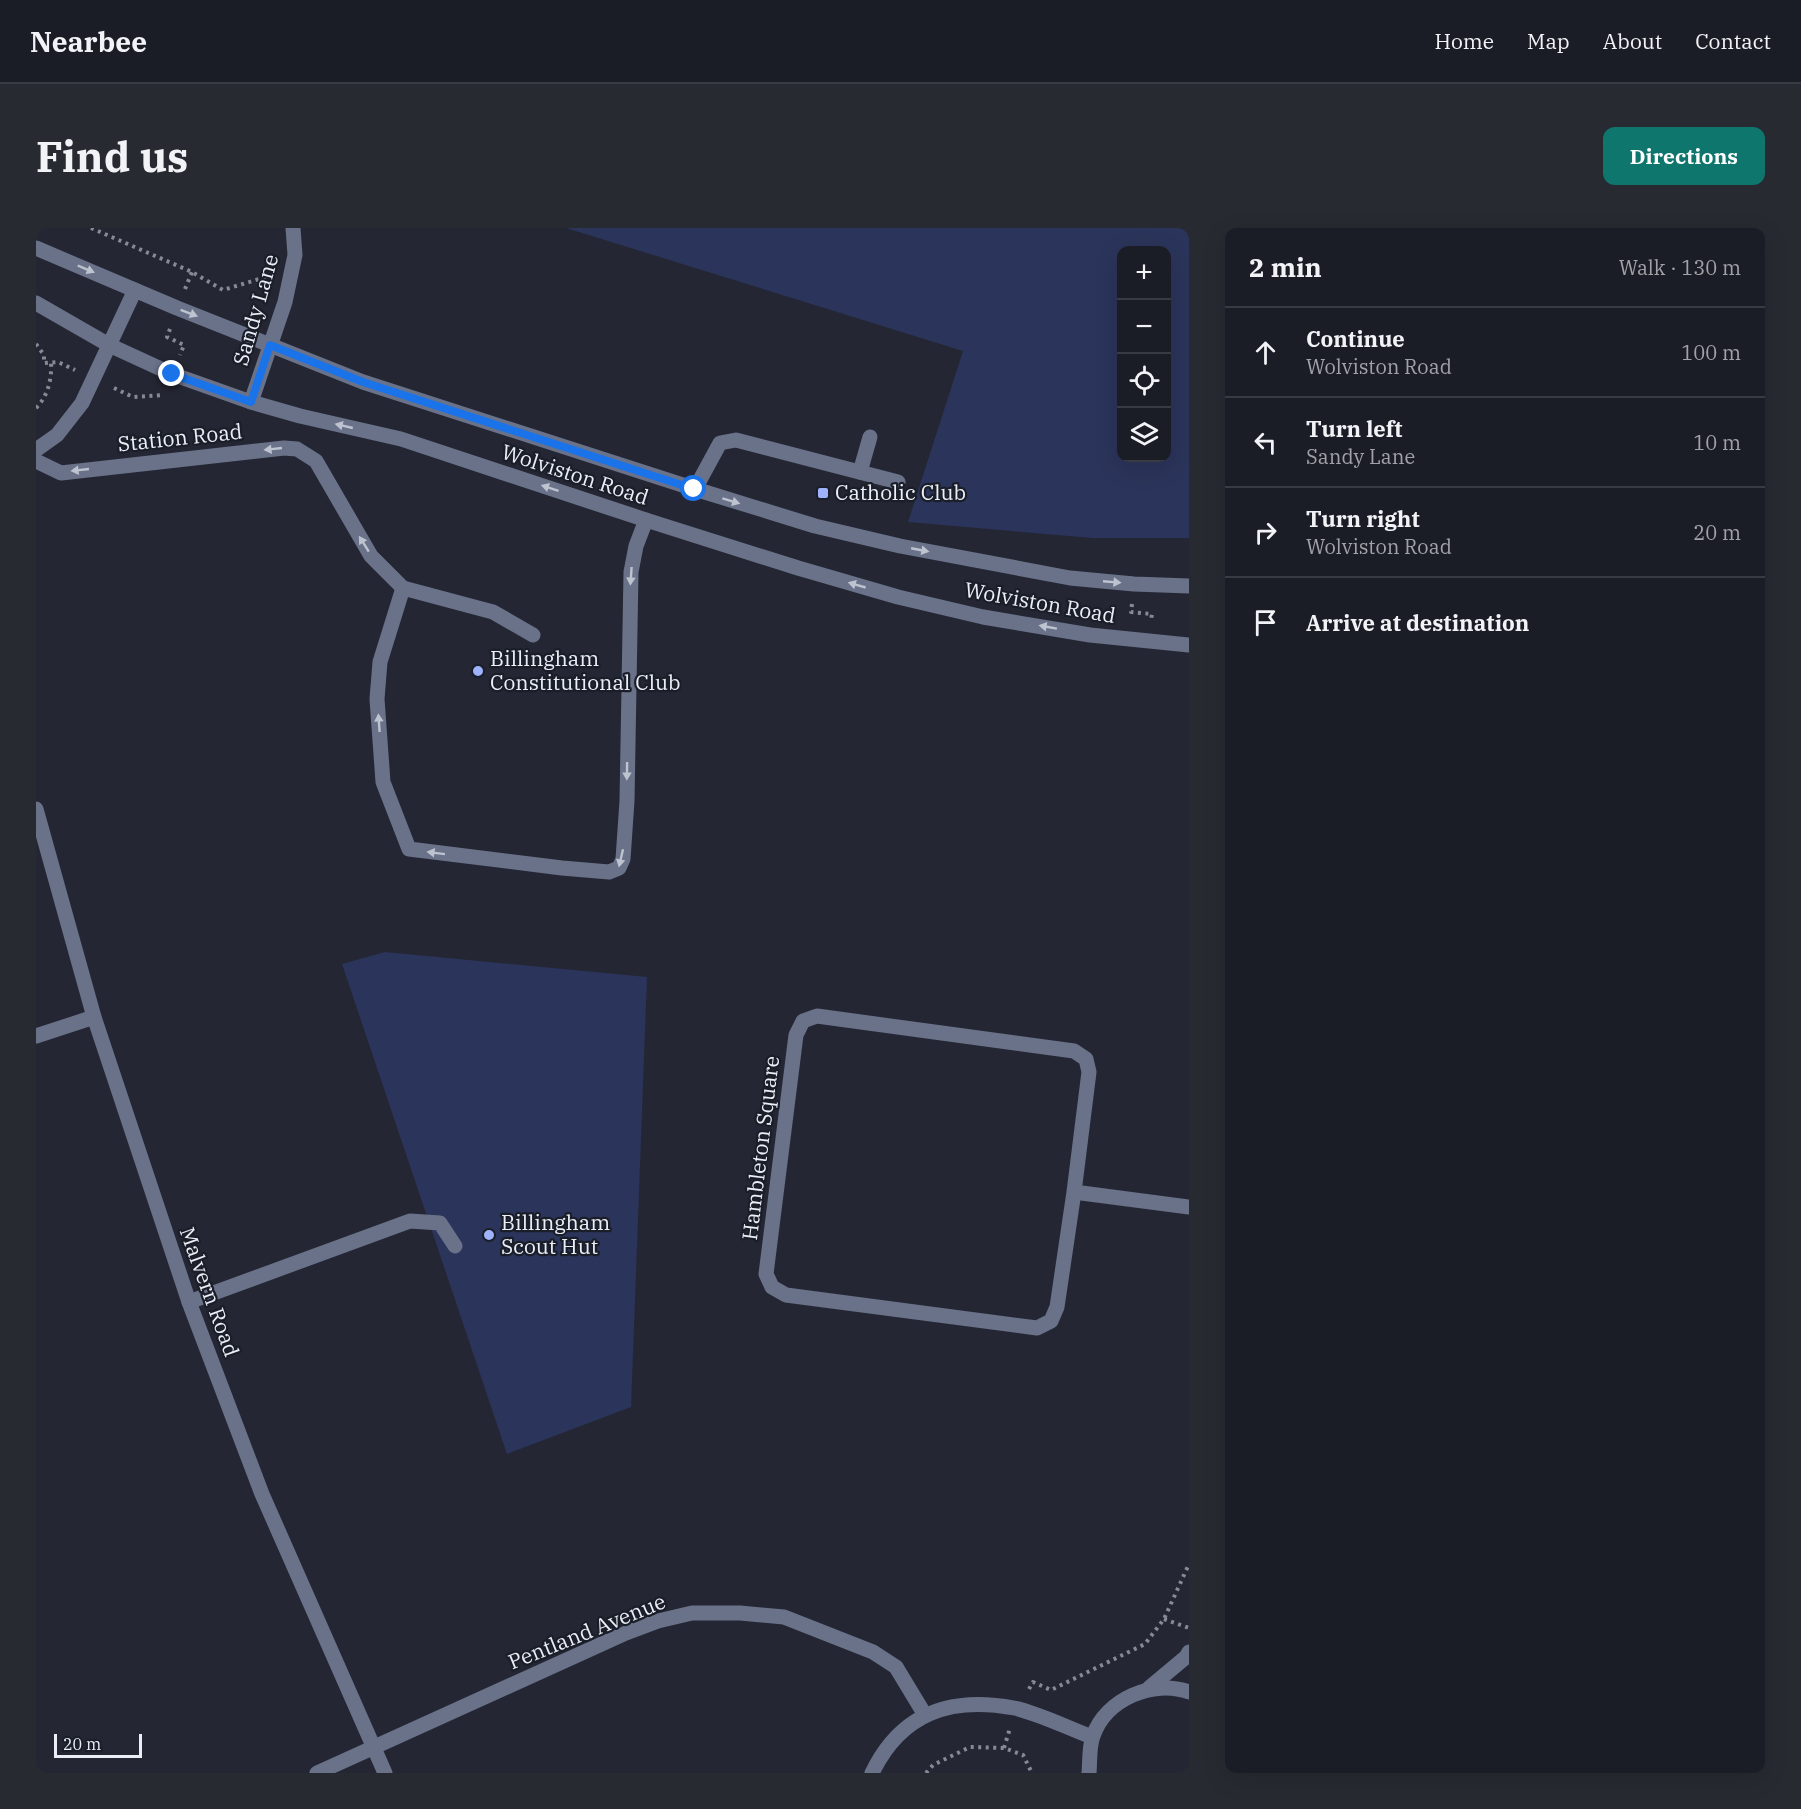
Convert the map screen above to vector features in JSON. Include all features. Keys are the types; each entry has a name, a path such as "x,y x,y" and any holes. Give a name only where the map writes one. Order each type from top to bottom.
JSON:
{"street":[{"name":"Sandy Lane","path":"251,402 285,302 295,255 293,228"},
{"name":"Wolviston Road","path":"36,248 177,308 363,382 815,526 900,546 1070,578 1189,586"},
{"path":"36,450 57,435 82,403 135,290"},
{"name":"Wolviston Road","path":"36,303 109,345 172,374 251,402 401,439 646,520 898,597 983,617 1090,635 1189,645"},
{"path":"860,472 870,437"},
{"path":"694,489 720,443 736,440 898,482"},
{"name":"Station Road","path":"36,461 61,472 297,448 316,461 371,556 403,588"},
{"path":"533,635 493,612 403,588 380,662 378,699 383,782 408,849 609,872 619,868 623,859 627,801 631,572 636,546 646,520"},
{"name":"Malvern Road","path":"36,809 94,1017 189,1302 262,1494 385,1773"},
{"name":"Hambleton Square","path":"817,1016 1074,1050 1086,1059 1089,1072 1074,1192 1057,1307 1051,1321 1037,1328 786,1295 772,1287 766,1274 796,1035 803,1021 817,1016"},
{"path":"36,1036 94,1017"},
{"path":"1074,1192 1189,1207"},
{"path":"189,1302 410,1221 440,1223 455,1246"},
{"name":"Pentland Avenue","path":"317,1773 626,1634 657,1621 692,1613 740,1613 784,1617 873,1652 896,1667 925,1715"},
{"path":"1089,1773 1092,1737 1102,1718 1118,1702 1149,1688 1189,1652"},
{"path":"1149,1688 1178,1688 1189,1692"},
{"path":"872,1773 880,1756 908,1724 949,1706 975,1703 1016,1709 1092,1737"}],"path":[{"path":"91,228 192,272 223,290 292,269"},
{"path":"133,397 163,396 184,345 167,337 192,272"},
{"path":"36,344 44,356 44,363 51,362 52,370 49,387 42,402 36,408"},
{"path":"1134,584 1131,612 1152,614 1148,641"},
{"path":"1004,1748 1016,1709 1034,1682 1051,1690 1145,1644 1164,1618 1189,1564"},
{"path":"1164,1618 1189,1628"},
{"path":"926,1773 933,1765 970,1747 1004,1748 1023,1755 1032,1773"}],"shaded area":[{"path":"566,228 1189,228 1189,538 1092,538 908,522 963,351"},
{"path":"385,952 647,977 631,1407 507,1454 342,964"}],"place":[{"name":"Catholic Club","path":"823,493"},
{"name":"Billingham Constitutional Club","path":"478,671"},
{"name":"Billingham Scout Hut","path":"489,1235"}],"route":[{"path":"172,374 251,402 270,345 363,382 694,489"}]}
